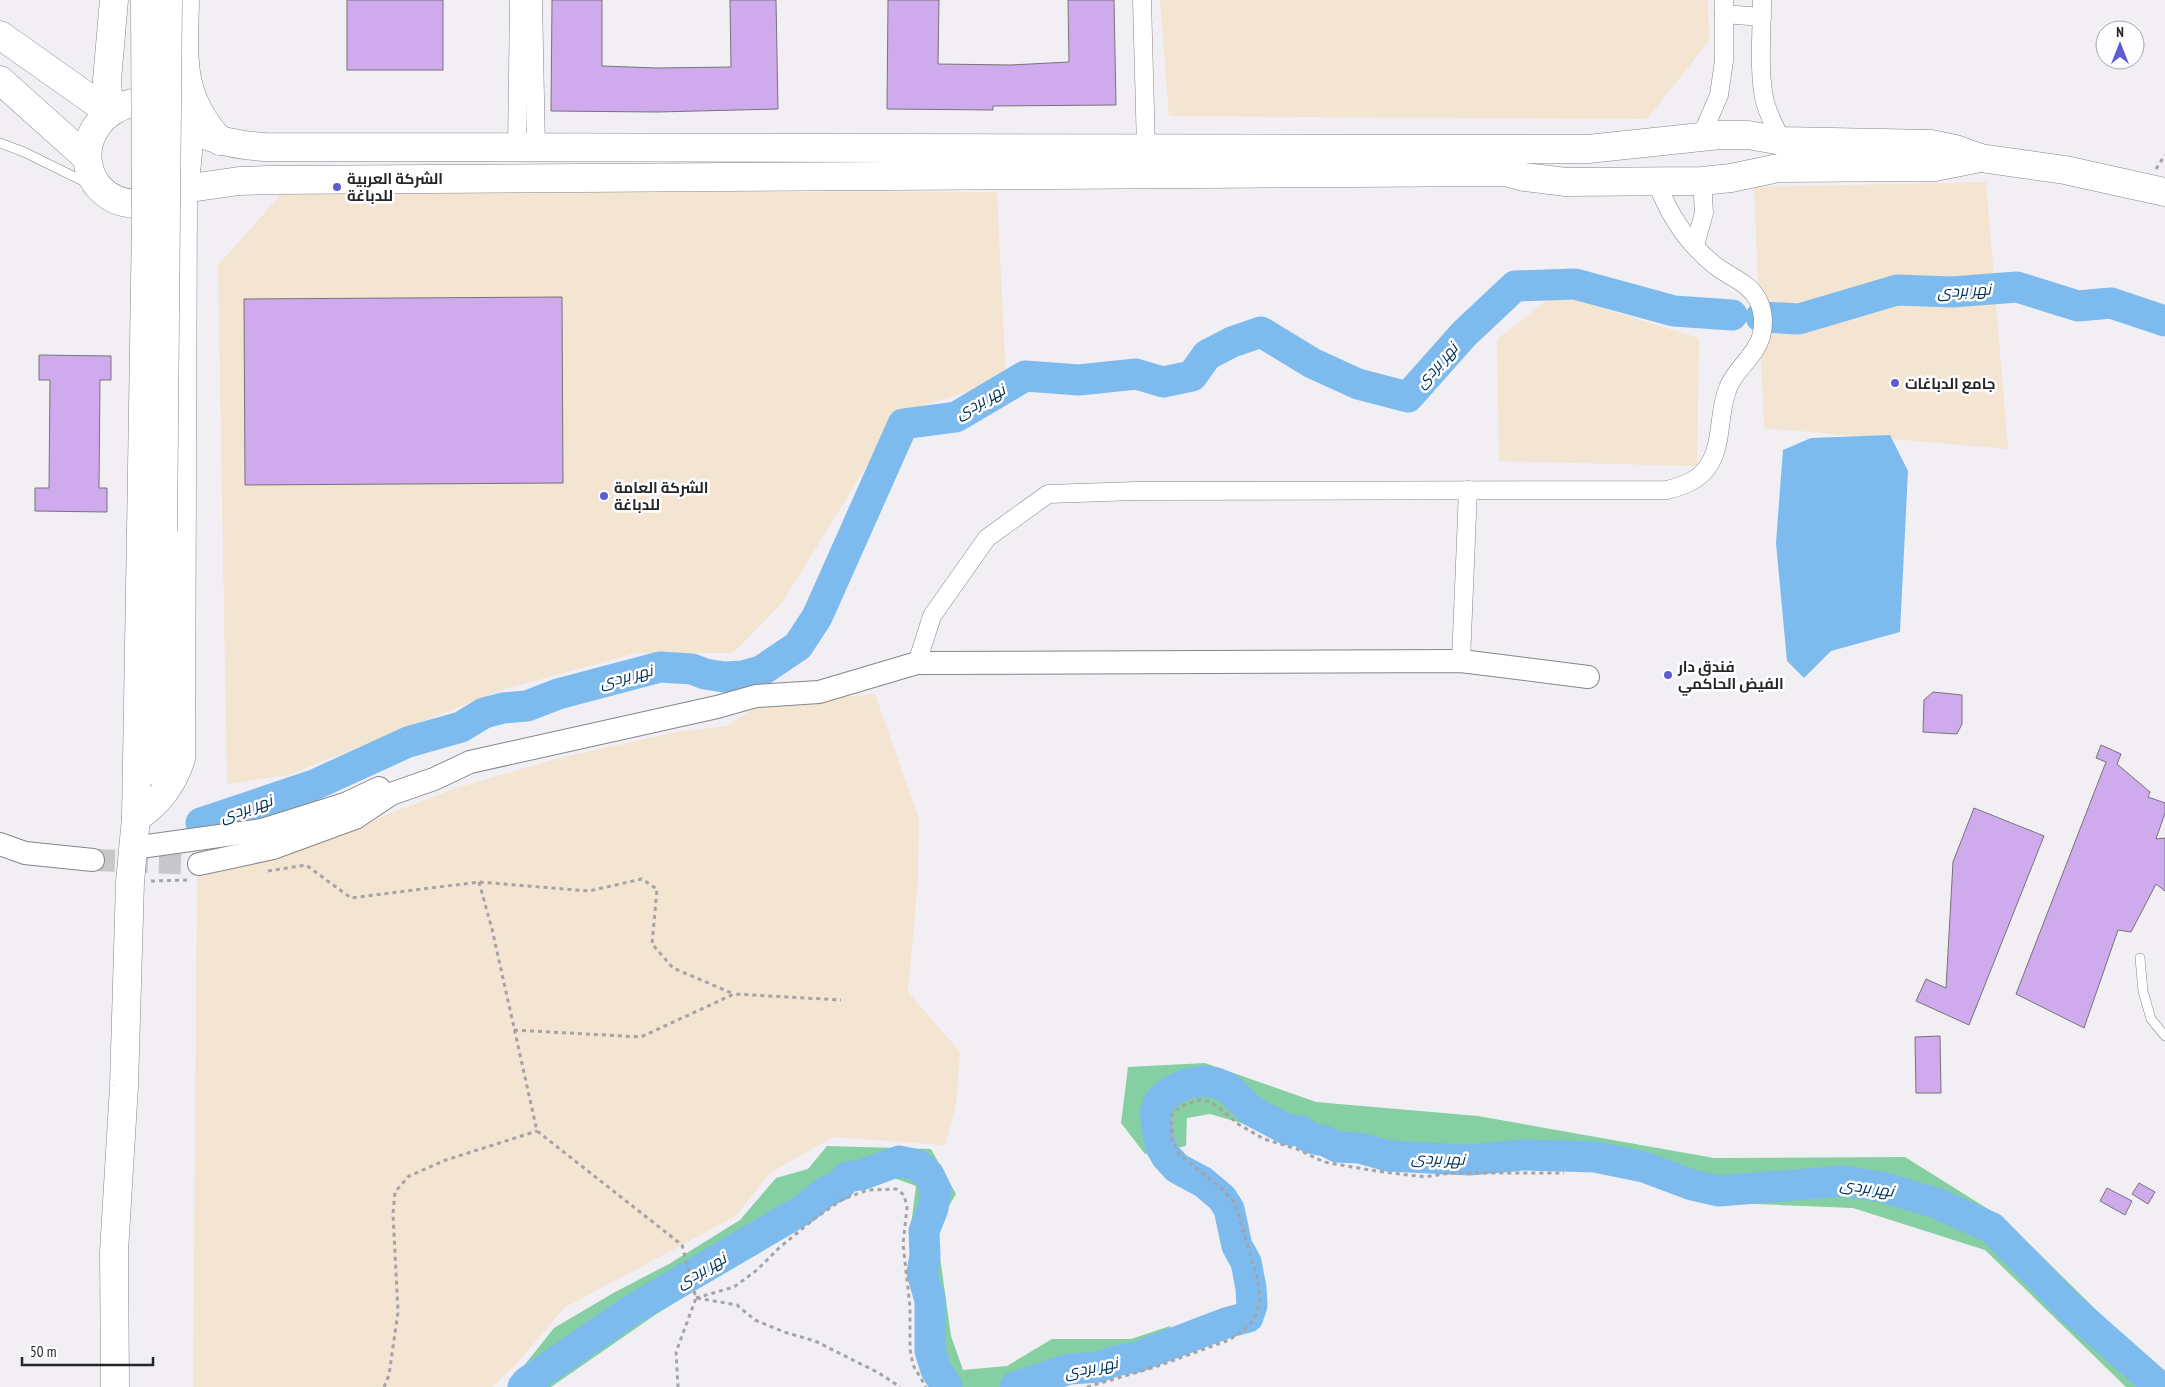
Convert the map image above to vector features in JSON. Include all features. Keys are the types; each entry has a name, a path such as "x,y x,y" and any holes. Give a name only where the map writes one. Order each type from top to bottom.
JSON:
{"main road":[{"path":"109,112 107,80 114,0"},
{"path":"115,1387 114,1252 124,1086 133,848 136,818 156,784 161,766 163,746 152,532 146,222 145,0"},
{"path":"152,532 168,0"},
{"path":"184,0 184,68 187,84 200,115 220,141"},
{"path":"0,35 109,112"},
{"path":"64,80 84,74 93,68 111,44"},
{"path":"0,80 87,158"},
{"path":"136,818 156,803 164,794 177,772 181,759 183,189 188,148 184,134 167,113 144,104 126,105 109,112 99,121 92,132 88,144 87,158 89,170 103,191 119,200 137,204 148,203 183,189 239,181 268,180 1505,172 1524,177 1566,182 1702,181 1731,178 1779,168 1935,167 1980,158"},
{"path":"176,122 197,133 220,141 242,146 265,147 1588,149 1701,137 1748,136 1782,141 1931,144 1955,149 1980,158 2065,170 2165,192"}],"street":[{"path":"519,0 527,147"},
{"path":"527,147 533,0"},
{"path":"1142,0 1146,148"},
{"path":"1701,137 1719,95 1724,61 1724,7 1762,8 1764,100 1771,122 1782,141"},
{"path":"917,663 932,616 987,538 1048,494 1136,491 1668,490 1695,480 1706,470 1714,458 1726,391 1737,370 1754,351 1760,340 1763,327 1762,314 1752,291 1743,282 1710,261 1677,224 1669,213 1656,181"},
{"path":"1695,245 1704,213 1702,181"},
{"path":"1461,661 1468,490"},
{"path":"198,864 273,848 354,818 391,794 434,779 470,762 717,707 756,696 819,692 917,663 1461,661 1588,677"},
{"path":"133,848 271,827 344,804 460,751 604,716 717,707"},
{"path":"0,844 25,853 93,860"}],"lane":[{"path":"0,143 24,152 103,191"},
{"path":"2140,958 2143,991 2151,1019 2165,1036"}],"path":[{"path":"306,865 351,898 479,882 588,892 642,879 657,889 652,944 673,968 734,994 841,1000"},
{"path":"479,882 492,929 537,1131 682,1245 696,1298 676,1352 678,1387"},
{"path":"514,1030 641,1037 734,994"},
{"path":"1087,1387 1155,1367 1229,1340 1249,1326 1256,1316 1260,1301 1258,1281 1233,1200 1179,1154 1172,1140 1171,1117 1176,1110 1186,1104 1199,1100 1208,1101 1221,1109 1238,1124 1264,1139 1297,1149 1324,1162 1425,1177 1450,1174 1564,1173"},
{"path":"384,1387 389,1374 398,1312 393,1214 395,1192 409,1176 438,1163 537,1131"},
{"path":"696,1298 734,1287 757,1270 779,1248 814,1219 843,1199 868,1190 896,1189 904,1195 907,1208 903,1244 910,1307 910,1349 913,1365 926,1387"},
{"path":"696,1298 738,1305 755,1320 784,1332 816,1341 879,1373 900,1387"}],"shaded area":[{"path":"1160,0 1708,0 1709,41 1647,119 1169,116"},
{"path":"1986,182 2008,449 1764,428 1754,187"},
{"path":"284,191 997,192 1006,380 899,413 782,603 733,653 636,653 502,690 288,775 227,784 218,265"},
{"path":"1556,294 1699,338 1697,466 1499,461 1497,339"},
{"path":"875,694 919,819 918,880 908,992 960,1052 956,1106 945,1145 833,1137 770,1173 736,1216 564,1308 519,1361 492,1387 193,1387 197,873 289,853 453,789 559,758 677,732 727,726 757,706"}],"green space":[{"path":"1205,1063 1316,1102 1478,1116 1714,1158 1905,1157 2004,1219 2153,1366 2165,1373 2165,1387 2126,1387 1985,1250 1853,1208 1756,1204 1589,1165 1413,1164 1269,1131 1210,1114 1187,1118 1186,1146 1145,1154 1121,1123 1128,1067"},
{"path":"827,1146 931,1149 956,1194 936,1228 951,1336 963,1370 1007,1366 1052,1339 1131,1339 1170,1326 1179,1350 1037,1387 938,1387 919,1345 911,1225 916,1186 891,1177 826,1199 731,1268 658,1313 551,1387 507,1387 554,1328 615,1292 669,1264 740,1220 776,1178 808,1169"}],"water":[{"path":"1890,435 1908,471 1900,632 1831,651 1804,678 1787,661 1776,543 1783,450 1811,438"}],"building":[{"path":"347,0 443,0 443,70 347,70"},
{"path":"552,0 602,0 602,66 657,68 731,67 730,0 776,0 778,109 657,112 551,111"},
{"path":"888,0 939,0 938,64 1011,65 1069,62 1068,0 1114,0 1116,105 993,106 993,110 887,109"},
{"path":"562,297 563,483 245,485 244,299"},
{"path":"39,355 111,356 111,380 100,380 99,488 107,488 107,512 35,511 35,488 49,488 50,380 39,380"},
{"path":"1933,692 1962,695 1962,724 1957,734 1923,732 1924,700"},
{"path":"2101,745 2121,754 2117,764 2150,792 2148,797 2165,803 2165,813 2156,839 2165,838 2165,891 2156,884 2131,932 2118,930 2084,1028 2016,994 2106,762 2096,758"},
{"path":"1974,808 2044,836 1969,1025 1916,1001 1926,979 1946,988 1953,862"},
{"path":"1940,1036 1941,1093 1916,1093 1915,1037"},
{"path":"2139,1183 2155,1192 2148,1204 2132,1194"},
{"path":"2107,1188 2132,1201 2125,1215 2100,1201"}],"waterway":[{"name":"نهر بردى","path":"201,823 314,785 408,742 461,727 484,713 503,708 527,706 558,694 660,667 692,669 705,674 724,677 743,676 761,671 798,646 817,617 903,424 956,417 1025,376 1079,380 1136,374 1163,382 1192,376 1207,355 1232,342 1261,332 1312,363 1358,384 1408,397 1464,334 1515,286 1575,284 1674,311 1732,315"},
{"name":"نهر بردى","path":"1761,317 1799,319 1897,290 1952,292 2017,287 2078,306 2111,303 2165,321"},
{"name":"نهر بردى","path":"1015,1387 1069,1369 1099,1367 1115,1361 1137,1357 1226,1323 1248,1317 1252,1305 1251,1288 1246,1262 1237,1246 1229,1209 1222,1198 1203,1182 1177,1168 1166,1156 1160,1145 1155,1114 1159,1102 1168,1093 1186,1084 1204,1081 1217,1083 1228,1088 1252,1111 1288,1130 1301,1131 1310,1138 1325,1141 1337,1147 1360,1148 1388,1156 1469,1160 1523,1155 1595,1157 1644,1167 1692,1185 1718,1191 1844,1181 1882,1187 1936,1203 1992,1228 2068,1306 2160,1387"},
{"name":"نهر بردى","path":"523,1387 527,1382 630,1311 804,1209 825,1192 839,1186 847,1177 861,1175 899,1161 917,1165 929,1175 936,1190 933,1208 924,1231 925,1256 922,1273 930,1300 930,1351 936,1370 947,1387"}],"tunnel":[{"path":"93,860 199,864"}],"place":[{"name":"الشركة العربية للدباغة","path":"337,187"},
{"name":"جامع الدباغات","path":"1895,383"},
{"name":"الشركة العامة للدباغة","path":"604,496"},
{"name":"فندق دار الفيض الحاكمي","path":"1668,675"}]}
